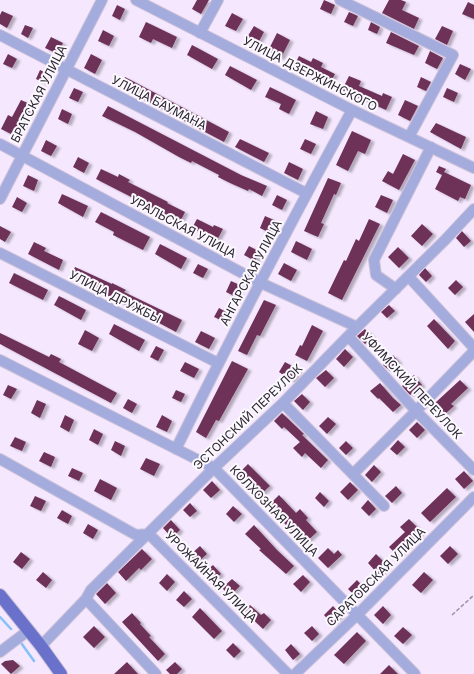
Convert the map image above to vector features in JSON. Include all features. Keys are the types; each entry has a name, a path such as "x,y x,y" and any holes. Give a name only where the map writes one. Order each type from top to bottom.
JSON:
{"main road":[{"path":"0,596 29,630 61,674"}],"street":[{"name":"БРАТСКАЯ УЛИЦА","path":"0,199 102,0"},
{"name":"УЛИЦА ДЗЕРЖИНСКОГО","path":"136,0 352,110 474,168"},
{"path":"200,33 218,0"},
{"path":"340,0 453,55 409,137"},
{"name":"УЛИЦА БАУМАНА","path":"0,35 306,193"},
{"name":"АНГАРСКАЯ УЛИЦА","path":"176,449 218,363 261,283 306,193 352,110"},
{"name":"УРАЛЬСКАЯ УЛИЦА","path":"0,144 261,283 357,327"},
{"path":"396,289 376,275 374,260 431,147"},
{"path":"474,209 474,214"},
{"name":"ЭСТОНСКИЙ ПЕРЕУЛОК","path":"41,646 86,599 91,590 214,468 283,403 357,327 409,277 474,209"},
{"name":"УЛИЦА ДРУЖБЫ","path":"0,253 218,363"},
{"path":"352,474 416,411 474,349 409,277"},
{"name":"УФИМСКИЙ ПЕРЕУЛОК","path":"348,336 416,411 474,470"},
{"name":"КОЛХОЗНАЯ УЛИЦА","path":"0,360 214,468 415,674"},
{"path":"283,403 384,506"},
{"name":"УРОЖАЙНАЯ УЛИЦА","path":"0,459 136,535 149,534 288,674"},
{"name":"САРАТОВСКАЯ УЛИЦА","path":"295,674 357,615 474,497"},
{"path":"86,599 156,674"},
{"path":"0,652 29,630"}],"path":[{"path":"452,615 474,595"}],"building":[{"path":"197,0 209,0 201,14 192,9"},
{"path":"324,0 335,5 331,14 320,9"},
{"path":"389,0 401,0 406,2 402,10 419,18 414,29 382,13"},
{"path":"468,2 474,5 474,19 462,14"},
{"path":"117,5 125,9 120,20 112,16"},
{"path":"2,11 13,16 7,28 0,24 0,15"},
{"path":"349,12 358,16 353,26 344,22"},
{"path":"232,13 243,19 236,31 225,26"},
{"path":"146,22 177,37 172,48 153,39 151,43 139,37"},
{"path":"371,22 380,27 377,34 368,30"},
{"path":"25,25 33,28 28,38 21,34"},
{"path":"254,26 264,32 257,45 246,39"},
{"path":"442,26 453,31 447,45 435,39"},
{"path":"103,30 114,36 109,46 98,41"},
{"path":"391,32 419,46 414,55 386,43"},
{"path":"277,33 290,40 281,58 268,51"},
{"path":"51,37 63,43 58,54 45,48"},
{"path":"192,45 218,59 212,69 187,55"},
{"path":"430,51 443,58 437,69 425,63"},
{"path":"8,54 17,59 12,68 3,64"},
{"path":"91,54 102,60 95,74 84,68"},
{"path":"299,56 311,62 313,58 323,63 321,67 335,74 330,83 306,73 307,71 294,66"},
{"path":"460,64 471,69 465,80 455,74"},
{"path":"230,66 257,80 251,90 225,75"},
{"path":"40,70 48,74 44,83 36,79"},
{"path":"349,76 361,81 359,86 382,96 383,93 392,97 386,110 342,90"},
{"path":"125,77 229,132 224,142 120,87"},
{"path":"421,77 431,82 426,91 417,87"},
{"path":"270,87 296,100 289,114 279,109 281,104 265,97"},
{"path":"74,88 83,92 78,102 69,98"},
{"path":"447,88 458,93 454,102 443,97"},
{"path":"21,100 32,105 15,136 1,129 8,115 12,117"},
{"path":"405,100 418,106 410,121 398,115"},
{"path":"108,106 241,175 267,186 262,196 249,189 248,191 218,177 219,175 192,161 191,163 179,157 135,132 102,116"},
{"path":"62,109 72,114 68,124 58,119"},
{"path":"316,111 328,117 323,129 310,124"},
{"path":"436,123 466,137 461,149 430,132"},
{"path":"352,131 371,140 365,154 358,151 348,171 336,165"},
{"path":"240,139 269,153 264,162 235,147"},
{"path":"305,139 316,144 311,154 300,149"},
{"path":"46,140 57,146 51,156 41,151"},
{"path":"403,154 415,160 399,190 382,181 388,171 393,174"},
{"path":"78,157 89,163 84,173 73,167"},
{"path":"289,162 303,169 298,180 284,173"},
{"path":"439,166 446,169 444,172 471,185 465,199 460,197 458,201 435,189 442,175 436,172"},
{"path":"101,169 118,177 119,174 130,180 128,182 185,212 180,222 96,179"},
{"path":"28,175 38,180 34,191 23,186"},
{"path":"328,178 341,183 336,195 334,194 321,223 324,224 318,237 304,231"},
{"path":"62,194 88,206 83,217 58,203"},
{"path":"277,195 287,200 282,210 272,205"},
{"path":"381,195 393,200 387,213 375,207"},
{"path":"17,197 27,203 22,212 12,207"},
{"path":"101,212 150,237 143,250 113,235 114,232 95,222"},
{"path":"265,216 276,221 270,233 260,228"},
{"path":"197,219 213,227 214,225 223,229 216,242 208,237 209,236 192,228"},
{"path":"369,219 380,224 342,300 328,293 344,260 346,261 356,239 359,241"},
{"path":"422,224 433,234 422,246 411,236"},
{"path":"0,226 11,232 5,242 0,239"},
{"path":"462,231 471,241 464,247 456,238"},
{"path":"296,241 312,249 307,260 291,252"},
{"path":"34,242 46,248 44,251 63,260 59,270 28,254"},
{"path":"160,244 187,258 181,269 155,254"},
{"path":"249,246 260,252 255,261 244,255"},
{"path":"398,247 409,258 399,268 388,257"},
{"path":"284,263 297,270 291,281 278,274"},
{"path":"198,264 208,269 203,278 193,273"},
{"path":"75,267 112,283 126,290 124,292 182,320 176,332 71,276"},
{"path":"425,268 432,276 426,282 419,275"},
{"path":"14,273 48,290 43,300 9,283"},
{"path":"456,280 463,287 455,295 448,288"},
{"path":"231,281 242,286 236,297 226,292"},
{"path":"59,296 86,310 81,320 54,305"},
{"path":"264,300 276,305 260,336 257,335 247,355 238,351"},
{"path":"389,305 395,311 387,318 381,312"},
{"path":"219,308 228,313 223,321 214,317"},
{"path":"474,314 474,332 465,322"},
{"path":"434,319 455,341 448,349 427,326"},
{"path":"114,324 145,340 139,351 109,334"},
{"path":"312,325 323,331 307,361 295,355 300,345 302,346"},
{"path":"365,329 373,337 365,344 357,336"},
{"path":"85,330 99,338 92,351 78,344"},
{"path":"201,331 215,338 209,349 195,342"},
{"path":"0,333 49,357 51,354 61,359 59,362 117,393 111,403 0,344"},
{"path":"156,346 164,350 158,361 150,357"},
{"path":"345,349 353,357 344,367 336,359"},
{"path":"393,355 399,362 390,371 383,365"},
{"path":"232,361 248,369 219,421 216,420 206,438 196,432"},
{"path":"185,362 199,369 194,378 180,371"},
{"path":"285,362 299,370 292,381 279,372"},
{"path":"326,370 334,378 325,387 316,378"},
{"path":"414,375 422,385 410,395 402,386"},
{"path":"460,380 468,388 451,404 454,406 445,414 435,403"},
{"path":"380,383 401,405 393,412 370,391"},
{"path":"8,385 17,389 11,399 3,395"},
{"path":"176,390 185,394 181,402 172,398"},
{"path":"302,394 310,402 303,410 294,401"},
{"path":"128,399 137,404 132,413 123,408"},
{"path":"37,400 46,404 40,418 31,413"},
{"path":"282,413 328,460 321,468 305,453 302,457 293,448 300,442 284,427 282,429 274,421"},
{"path":"65,415 74,420 69,432 60,427"},
{"path":"162,415 172,421 167,432 156,427"},
{"path":"328,417 336,424 327,434 319,426"},
{"path":"417,422 425,430 417,438 409,430"},
{"path":"94,429 103,434 98,445 89,440"},
{"path":"15,437 26,442 22,451 10,446"},
{"path":"398,440 405,447 397,455 390,449"},
{"path":"115,441 125,446 121,456 111,450"},
{"path":"346,441 353,448 346,455 339,448"},
{"path":"44,452 55,457 51,467 39,461"},
{"path":"146,458 160,464 154,476 140,469"},
{"path":"248,464 270,486 259,496 237,475"},
{"path":"374,465 381,472 372,482 365,475"},
{"path":"72,468 83,473 79,481 68,476"},
{"path":"464,471 473,481 464,489 455,479"},
{"path":"100,479 117,488 111,500 94,491"},
{"path":"212,481 220,490 211,498 203,490"},
{"path":"350,482 358,490 348,500 340,492"},
{"path":"396,486 402,493 392,503 385,496"},
{"path":"447,488 456,497 430,522 421,513"},
{"path":"320,492 329,501 324,507 315,498"},
{"path":"279,495 296,513 300,509 308,518 306,520 317,532 304,544 268,506"},
{"path":"35,496 46,501 41,511 30,506"},
{"path":"368,500 376,509 369,516 361,508"},
{"path":"190,503 197,511 190,517 183,510"},
{"path":"233,506 242,514 234,522 226,514"},
{"path":"62,510 72,516 68,524 57,518"},
{"path":"409,519 422,532 398,556 389,547 405,532 400,527"},
{"path":"171,520 180,530 172,538 163,528"},
{"path":"88,524 98,530 93,539 83,533"},
{"path":"254,525 294,566 286,574 259,550 261,549 245,534"},
{"path":"200,546 207,554 197,563 190,555"},
{"path":"450,546 458,554 448,564 440,556"},
{"path":"328,548 334,554 338,550 342,555 328,568 318,558"},
{"path":"142,549 152,559 141,570 139,568 126,581 118,572"},
{"path":"21,552 30,559 22,569 13,562"},
{"path":"376,554 388,566 379,575 368,563"},
{"path":"213,565 221,574 214,580 206,571"},
{"path":"43,572 52,580 46,588 36,580"},
{"path":"424,572 433,580 421,593 412,585"},
{"path":"167,574 175,582 167,591 159,583"},
{"path":"303,575 310,582 301,592 293,584"},
{"path":"232,579 240,586 230,596 222,588"},
{"path":"357,580 365,589 356,597 348,589"},
{"path":"107,583 116,593 105,604 96,594"},
{"path":"184,591 192,599 184,607 176,600"},
{"path":"250,605 261,615 264,613 271,620 263,629 244,611"},
{"path":"333,606 341,615 332,624 324,615"},
{"path":"383,606 391,615 383,624 374,615"},
{"path":"200,608 222,631 214,639 192,617"},
{"path":"132,613 151,636 149,637 165,654 158,661 122,622"},
{"path":"94,626 105,637 94,648 83,637"},
{"path":"312,626 319,634 312,641 304,633"},
{"path":"403,627 412,635 403,644 394,636"},
{"path":"357,632 366,641 344,664 334,655"},
{"path":"233,643 241,651 234,658 226,650"},
{"path":"291,644 300,654 293,660 285,650"},
{"path":"13,660 20,666 11,674 1,664 5,661"},
{"path":"127,662 138,674 114,674"},
{"path":"175,662 182,669 177,674 170,674 166,670"},
{"path":"389,665 398,674 380,674"}],"waterway":[{"path":"0,617 11,629"},
{"path":"19,640 34,661"}]}
